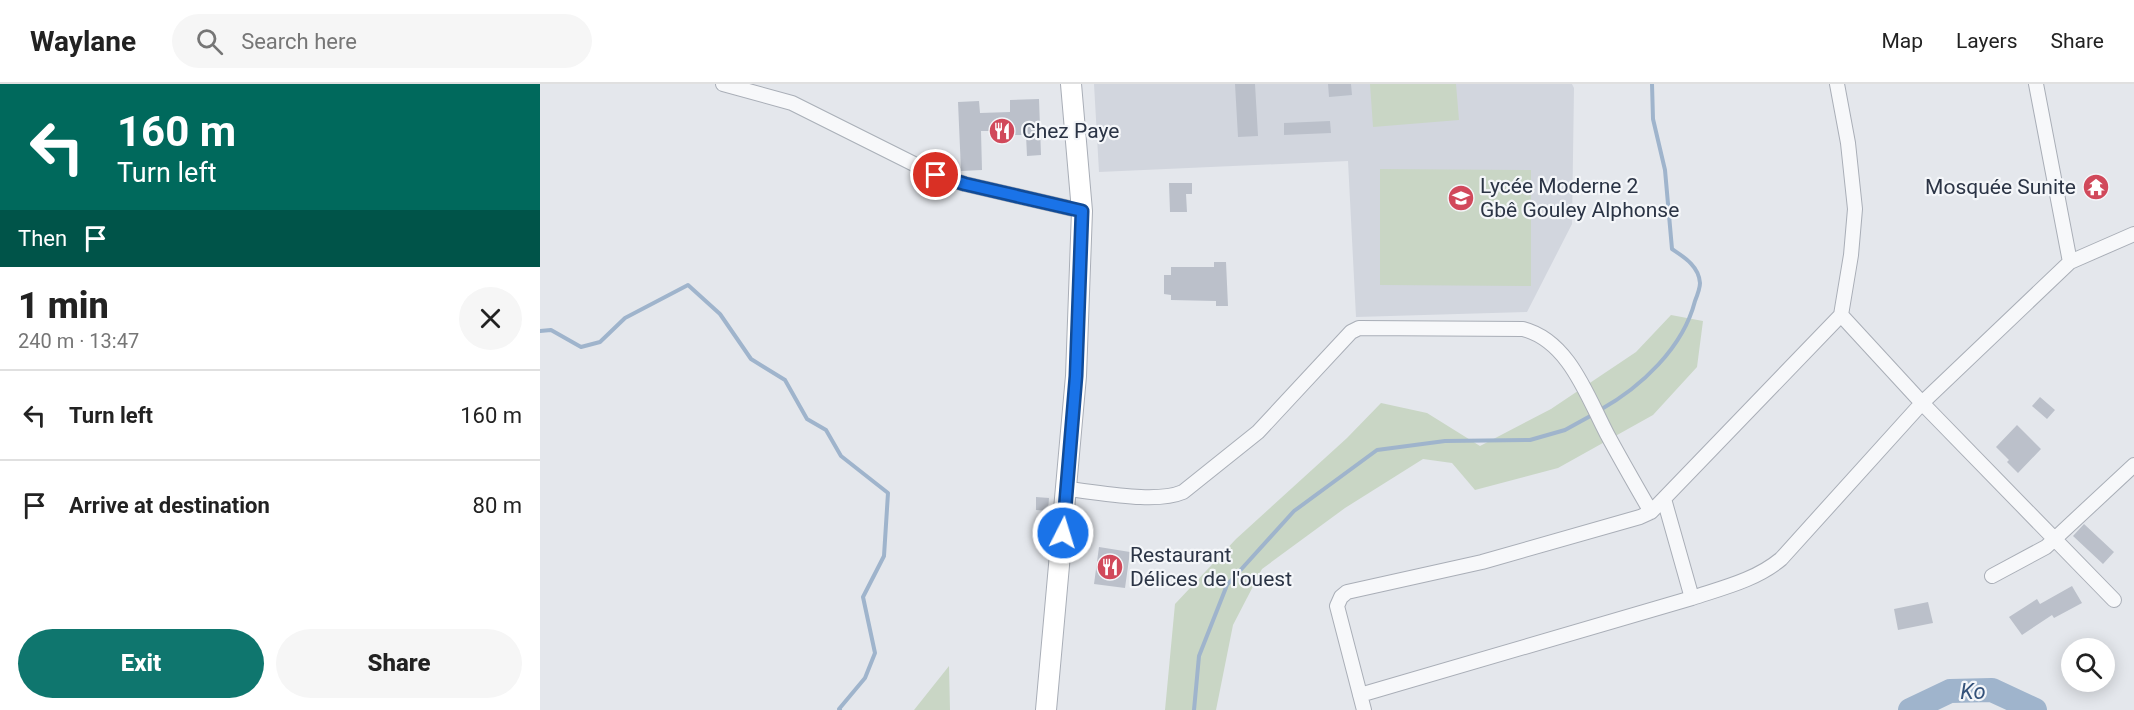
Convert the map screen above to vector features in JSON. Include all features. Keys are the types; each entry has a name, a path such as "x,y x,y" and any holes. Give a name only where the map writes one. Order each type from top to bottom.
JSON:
{"main road":[{"path":"1046,710 1076,376 1082,211 1071,84"}],"street":[{"path":"723,84 792,103 936,175 1082,211"},
{"path":"1364,710 1337,606 1341,597 1347,592 1482,562 1651,512 1841,315 1851,255 1855,208 1848,143 1837,84"},
{"path":"2036,84 2070,262"},
{"path":"1360,695 1692,598 1735,584 1769,568 1780,559 1922,403 2070,262 2134,234"},
{"path":"1841,315 1922,403 2114,600"},
{"path":"1067,489 1151,497 1171,497 1183,492 1258,432 1351,332 1359,328 1523,329 1532,331 1547,340 1565,358 1583,385 1606,433 1651,512"},
{"path":"1992,576 2038,552 2134,465"},
{"path":"1664,499 1692,598"}],"shaded area":[{"name":"Lycée Moderne 2 Gbê Gouley Alphonse","path":"1094,84 1572,84 1574,88 1572,224 1527,312 1356,317 1348,161 1099,172"}],"green space":[{"path":"1370,84 1456,84 1459,120 1373,127"},
{"path":"1380,169 1531,170 1531,286 1380,285"},
{"path":"1671,315 1703,321 1697,367 1653,415 1558,468 1475,490 1452,463 1423,459 1345,508 1262,569 1233,625 1216,710 1165,710 1175,604 1236,539 1347,438 1381,403 1427,413 1480,446 1551,409 1636,352"},
{"path":"949,666 950,710 914,710"}],"building":[{"path":"1235,84 1255,84 1258,136 1238,137"},
{"path":"1328,84 1351,84 1352,95 1329,97"},
{"path":"1039,99 1041,155 1027,156 1026,135 1007,135 1006,131 981,131 982,170 961,171 958,102 979,101 980,113 1010,112 1010,100"},
{"path":"1330,121 1331,133 1284,135 1284,123"},
{"path":"1169,183 1192,183 1192,194 1186,194 1187,212 1170,212"},
{"path":"1214,262 1226,262 1228,306 1216,306 1216,301 1171,300 1171,295 1164,294 1164,275 1171,275 1171,267 1214,267"},
{"path":"2040,397 2055,410 2047,419 2032,406"},
{"path":"2017,425 2041,449 2018,473 1996,447"},
{"path":"1036,497 1049,498 1048,511 1036,510"},
{"path":"2084,524 2114,552 2103,564 2073,536"},
{"path":"1099,547 1130,552 1125,588 1094,584"},
{"path":"2072,586 2082,603 2054,618 2052,615 2022,635 2009,617 2037,599 2040,604"},
{"path":"1928,602 1933,623 1898,630 1894,609"}],"waterway":[{"path":"1600,410 1630,390 1658,365 1681,335 1700,285 1694,267 1672,249 1665,170 1653,119 1652,84"},
{"path":"540,331 551,330 581,347 600,342 625,318 688,285 720,314 751,359 785,380 807,419 826,430 841,456 888,493 884,556 863,597 875,653 865,678 840,710"},
{"path":"1194,710 1199,656 1227,585 1294,511 1377,450 1445,441 1530,440 1565,430 1594,414"},
{"name":"Ko","path":"1910,710 1950,691 1992,690 2035,710"}],"place":[{"name":"Chez Paye","path":"1002,131"},
{"name":"Mosquée Sunite","path":"2096,187"},
{"name":"Lycée Moderne 2 Gbê Gouley Alphonse","path":"1461,198"},
{"name":"Restaurant Délices de l'ouest","path":"1110,567"}],"route":[{"path":"936,175 1082,211 1076,376 1063,533"}]}
